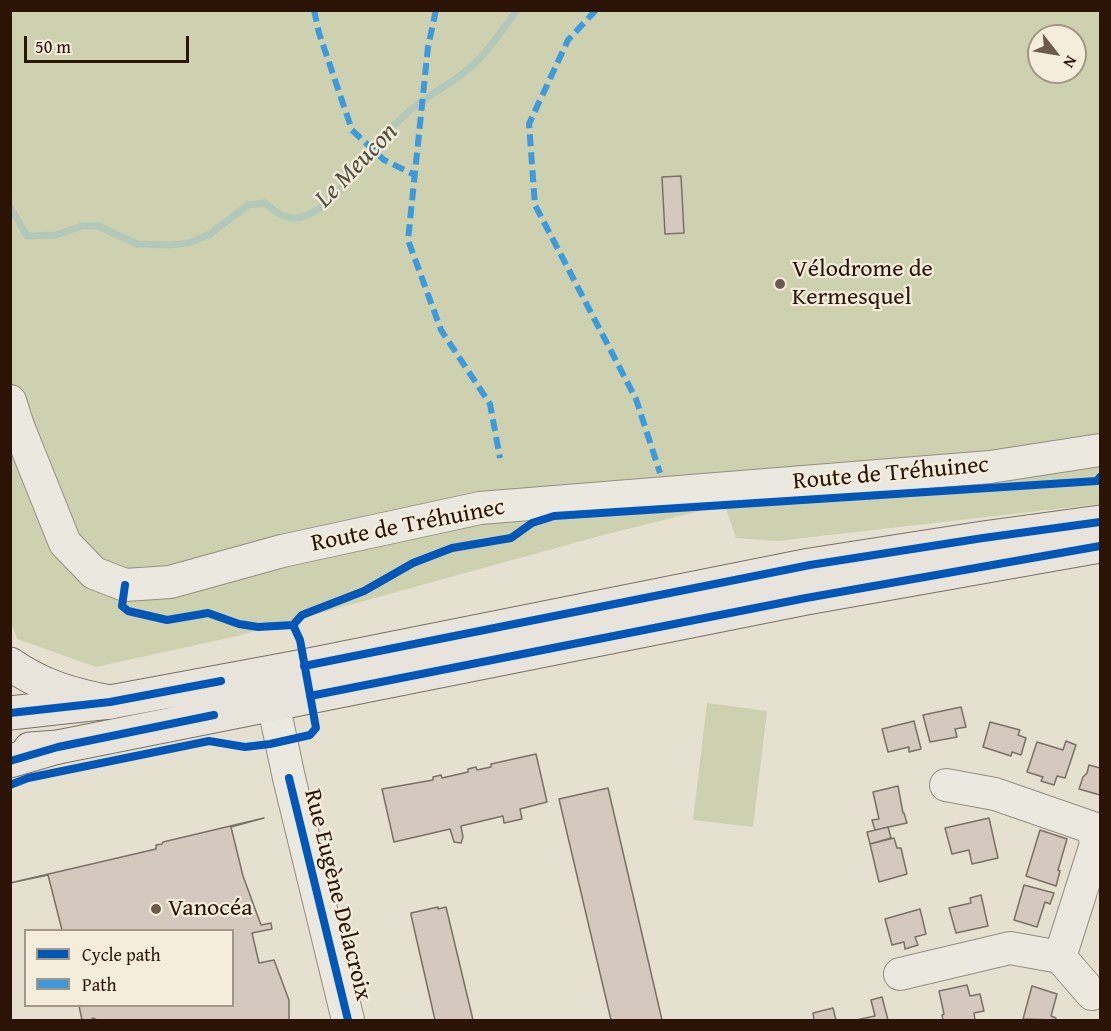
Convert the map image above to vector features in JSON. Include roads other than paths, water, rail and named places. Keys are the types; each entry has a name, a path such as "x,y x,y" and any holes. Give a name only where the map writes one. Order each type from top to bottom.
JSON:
{"main road":[{"path":"10,713 110,702 810,566 983,538 1101,522"},
{"path":"10,761 58,747 806,597 1101,546"},
{"path":"10,664 44,685 71,694 110,702"},
{"path":"10,750 58,747"}],"street":[{"name":"Route de Tréhuinec","path":"13,419 65,543 94,573 125,585 170,582 282,550 480,508 990,466 1101,450"},
{"name":"Rue Eugène Delacroix","path":"266,672 348,1020"},
{"path":"946,784 995,794 1093,828 1096,844 1060,957"},
{"path":"900,974 1010,948 1060,957 1092,1002"}],"waterway":[{"name":"Le Meucon","path":"10,207 27,236 56,235 82,226 98,226 137,244 169,245 189,243 210,234 248,205 265,203 283,216 294,218 305,216 317,210 337,193 372,148 404,116 474,64 517,10"}],"place":[{"name":"Vélodrome de Kermesquel","path":"780,284"},
{"name":"Vanocéa","path":"156,909"}]}
